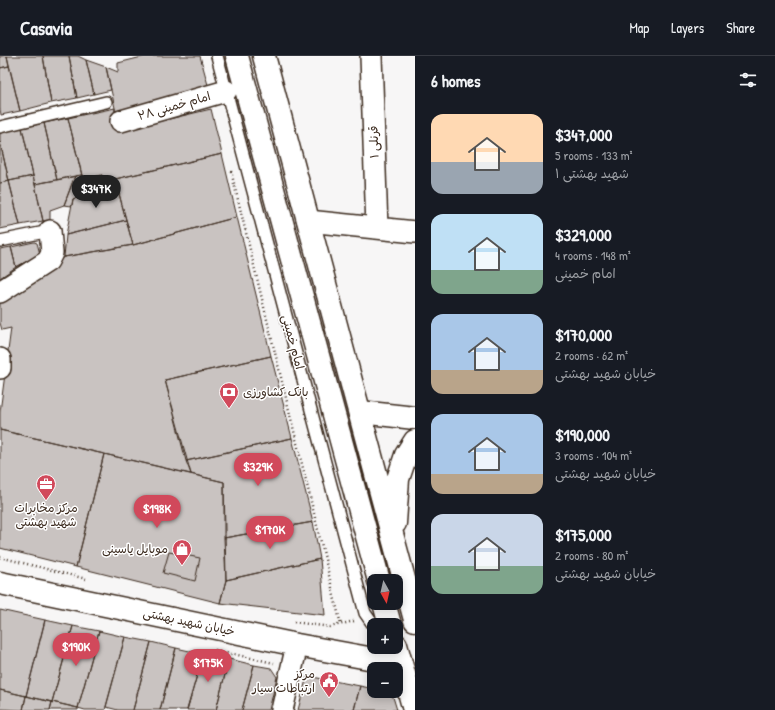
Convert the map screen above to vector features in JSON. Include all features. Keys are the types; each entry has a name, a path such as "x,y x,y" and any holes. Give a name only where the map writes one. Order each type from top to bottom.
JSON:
{"main road":[{"name":"امام خمینی","path":"236,56 376,574"},
{"path":"264,56 415,620"},
{"path":"360,412 415,418"},
{"path":"394,540 398,479 406,455 415,441"},
{"name":"خیابان شهید بهشتی","path":"0,583 297,645 404,657"},
{"path":"404,657 414,710"}],"street":[{"name":"قرنلی ۱","path":"371,56 377,228"},
{"name":"امام خمینی ۲۸","path":"122,121 226,91"},
{"path":"308,221 415,232"},
{"path":"0,292 48,261 52,253 50,230"},
{"path":"0,359 0,368"},
{"path":"282,710 297,645"}],"lane":[{"name":"امام خمینی","path":"217,56 365,613 368,618"},
{"path":"0,127 106,102"},
{"path":"0,241 50,230"}],"path":[{"path":"231,170 341,626"},
{"path":"0,557 87,579"},
{"path":"292,622 330,627 341,626 353,622 365,613"}],"building":[{"path":"0,56 7,56 9,66 0,68"},
{"path":"7,56 43,56 51,103 20,111"},
{"path":"43,56 69,56 77,98 51,103"},
{"path":"69,56 78,56 86,60 94,94 77,98"},
{"path":"146,56 200,56 208,85 115,116 115,108 106,67 118,72 118,63"},
{"path":"86,60 106,67 111,90 94,94"},
{"path":"9,66 20,111 1,115 0,68"},
{"path":"115,108 115,116 119,131 211,109 222,154 103,182 102,175 83,180 68,118"},
{"path":"68,118 82,175 57,180 44,123"},
{"path":"44,123 57,180 35,184 22,128"},
{"path":"22,128 33,176 9,181 0,142 0,132"},
{"path":"0,142 9,181 0,183"},
{"path":"222,154 237,217 133,245 115,179"},
{"path":"82,175 83,180 102,175 103,182 99,190 73,199 72,206 64,205 75,176"},
{"path":"33,176 43,221 20,225 9,181"},
{"path":"75,176 64,205 50,210 50,222 43,221 35,184"},
{"path":"115,179 126,220 66,235 73,199 99,190 103,182"},
{"path":"9,181 20,225 0,229 0,183"},
{"path":"237,217 271,356 165,380 191,474 0,430 0,412 11,328 2,330 0,323 0,299 64,257 133,245"},
{"path":"126,220 133,245 64,257 66,235"},
{"path":"34,242 37,243 40,254 16,267 11,247"},
{"path":"11,247 16,267 0,278 0,249"},
{"name":"بانک کشاورزی","path":"271,356 292,438 186,461 165,380"},
{"name":"مرکز مخابرات شهید بهشتی","path":"0,430 104,454 76,567 0,548"},
{"path":"292,438 313,522 224,538 224,482 191,474 186,461"},
{"path":"104,454 224,482 226,580 220,603 76,567"},
{"path":"313,522 320,559 226,580 224,538"},
{"name":"موبایل یاسینی","path":"169,552 200,558 195,581 163,573"},
{"path":"320,559 325,615 220,603 226,580"},
{"path":"0,610 45,620 26,696 0,690"},
{"path":"45,620 73,626 52,702 26,696"},
{"path":"73,626 99,631 78,708 52,702"},
{"path":"99,631 125,637 105,710 85,710 78,708"},
{"path":"125,637 151,642 133,710 118,710 106,707"},
{"path":"151,642 176,648 160,710 133,710"},
{"path":"176,648 203,654 187,710 160,710"},
{"path":"203,654 229,659 216,710 187,710"},
{"path":"229,659 254,665 242,710 216,710"},
{"path":"254,665 271,668 277,677 269,710 242,710"},
{"name":"مرکز ارتباطات سیار","path":"307,676 360,686 354,710 298,710"},
{"path":"360,686 367,688 367,698 393,698 397,710 354,710"},
{"path":"0,690 26,696 23,710 0,709"},
{"path":"26,696 52,702 50,710 23,710"},
{"path":"52,702 78,708 78,710 50,710"}],"place":[{"name":"بانک کشاورزی","path":"229,409"},
{"name":"مرکز مخابرات شهید بهشتی","path":"46,501"},
{"name":"موبایل یاسینی","path":"182,566"},
{"name":"مرکز ارتباطات سیار","path":"329,698"}]}
